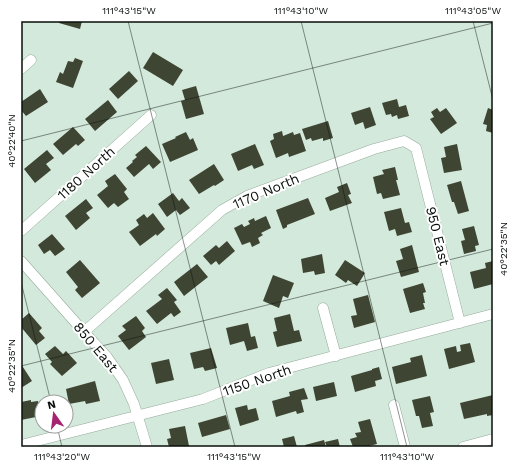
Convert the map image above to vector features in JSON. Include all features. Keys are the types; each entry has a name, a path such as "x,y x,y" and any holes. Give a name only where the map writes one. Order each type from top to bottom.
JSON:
{"street":[{"path":"21,69 31,60"},
{"name":"1180 North","path":"21,230 151,115"},
{"name":"1170 North","path":"84,332 222,210 247,196 374,149 404,141 416,148"},
{"name":"950 East","path":"416,148 460,323"},
{"name":"850 East","path":"21,261 107,357 123,380 134,404 147,447"},
{"path":"323,308 336,356"},
{"name":"1150 North","path":"21,445 204,399 269,374 493,314"},
{"path":"394,405 405,447"},
{"path":"463,447 493,439"}],"building":[{"path":"59,21 82,21 80,29 59,23"},
{"path":"153,52 183,70 173,86 143,68"},
{"path":"75,58 83,61 73,88 56,82 60,72 63,74 68,61 73,62"},
{"path":"129,71 138,81 118,99 109,89"},
{"path":"196,86 204,114 186,119 181,101 185,100 182,90"},
{"path":"40,89 48,102 26,116 21,110 21,102"},
{"path":"397,99 399,107 406,105 409,116 398,119 397,115 392,117 391,114 386,115 382,103"},
{"path":"108,100 117,112 95,131 85,119"},
{"path":"370,107 376,125 365,129 363,122 355,125 351,113"},
{"path":"437,108 440,112 446,108 457,123 441,134 430,119 434,117 431,112"},
{"path":"488,108 493,110 493,133 486,131 487,125 483,124"},
{"path":"328,121 333,138 323,141 323,138 312,141 311,138 306,140 302,129"},
{"path":"73,127 85,140 78,146 76,144 63,155 53,144"},
{"path":"282,131 283,136 293,132 294,135 300,133 306,151 289,157 288,153 276,158 270,141 274,139 273,134"},
{"path":"186,132 190,140 193,138 198,150 170,162 162,144"},
{"path":"255,144 264,165 254,169 252,165 238,171 231,154"},
{"path":"457,144 462,170 444,173 441,158 446,157 444,147"},
{"path":"146,146 161,162 153,169 149,164 134,177 126,168 137,157 135,155"},
{"path":"47,150 54,158 46,164 51,170 35,183 24,169"},
{"path":"214,164 224,180 199,194 189,180"},
{"path":"395,167 398,180 396,180 400,195 383,199 381,193 377,194 373,177 384,174 382,170"},
{"path":"115,174 127,189 124,192 129,199 118,207 114,203 108,208 97,195 108,186 105,181"},
{"path":"461,181 469,211 458,214 454,202 452,202 447,185"},
{"path":"347,183 351,194 348,195 352,203 330,211 325,198 339,192 337,187"},
{"path":"173,193 179,201 182,198 190,208 180,215 176,210 167,217 158,204"},
{"path":"308,198 315,214 287,225 287,227 283,229 276,210"},
{"path":"86,199 93,208 86,213 90,218 76,230 65,216"},
{"path":"401,208 405,223 409,222 412,232 397,236 395,229 389,231 384,212"},
{"path":"153,213 165,229 157,236 156,234 140,246 129,232 139,225 136,220 144,214 147,218"},
{"path":"266,216 271,228 261,233 263,235 258,238 260,243 252,247 250,242 242,245 234,228 242,224 244,227 250,224 248,221 254,218 255,221"},
{"path":"474,226 479,245 475,246 476,251 464,254 461,241 465,240 462,229"},
{"path":"52,234 65,249 55,256 50,250 44,254 38,245"},
{"path":"227,241 235,251 219,265 216,261 211,265 203,256 216,245 219,248"},
{"path":"412,245 419,272 401,277 396,261 403,259 400,249"},
{"path":"322,254 325,273 315,275 314,271 303,273 301,259"},
{"path":"80,260 100,283 82,298 75,290 78,287 66,272"},
{"path":"345,260 365,273 357,286 348,280 346,283 335,275"},
{"path":"493,261 493,284 474,289 470,272 486,268 485,263"},
{"path":"197,264 208,277 184,296 174,282"},
{"path":"273,275 294,283 288,298 283,296 279,308 263,301"},
{"path":"423,283 426,292 423,293 425,303 423,303 425,309 410,313 403,289"},
{"path":"167,288 177,300 174,302 181,312 174,317 171,313 157,324 146,311 162,299 158,295"},
{"path":"368,295 375,322 354,328 351,316 357,315 353,299"},
{"path":"29,313 42,328 39,331 45,338 36,345 21,327 21,320"},
{"path":"290,314 294,331 299,330 302,341 277,347 273,332 277,331 274,318"},
{"path":"136,316 145,328 142,331 146,337 129,350 118,336 126,330 122,326"},
{"path":"248,323 251,337 255,336 258,348 247,351 244,341 230,345 226,328"},
{"path":"470,343 475,362 449,369 444,349 456,346 457,352 461,351 460,345"},
{"path":"55,346 63,354 66,351 77,363 62,376 50,364 52,362 45,354"},
{"path":"211,348 217,368 205,371 203,367 194,369 190,353"},
{"path":"422,355 427,376 396,384 392,367 411,362 410,358"},
{"path":"169,359 174,380 156,384 151,363"},
{"path":"21,364 32,381 21,388"},
{"path":"379,367 382,379 375,381 376,386 355,392 351,376"},
{"path":"95,381 100,401 86,404 85,401 74,403 74,394 67,394 66,389"},
{"path":"334,382 337,396 316,401 313,387"},
{"path":"304,388 308,399 301,400 304,412 297,414 296,411 276,417 272,401 290,396 289,392"},
{"path":"493,395 493,415 487,416 487,414 464,419 460,403"},
{"path":"430,396 434,412 430,413 433,426 422,428 419,416 416,416 412,400"},
{"path":"31,400 31,402 34,402 34,417 21,420 21,402"},
{"path":"247,405 248,410 256,408 259,420 240,426 235,408"},
{"path":"226,415 230,429 202,437 198,423"},
{"path":"370,419 377,444 365,447 353,447 350,439 357,437 355,433 361,432 358,422"},
{"path":"185,426 189,446 169,447 167,439 171,438 169,429"},
{"path":"294,436 297,447 284,447 282,439"},
{"path":"338,439 340,447 327,447 325,442"},
{"path":"324,440 326,447 305,447 305,445"}]}
